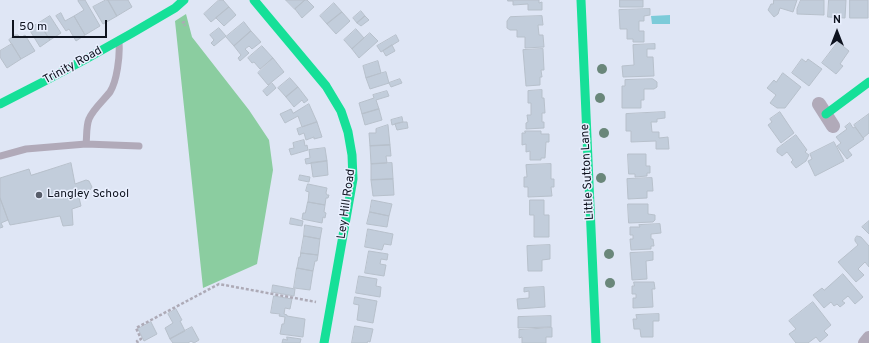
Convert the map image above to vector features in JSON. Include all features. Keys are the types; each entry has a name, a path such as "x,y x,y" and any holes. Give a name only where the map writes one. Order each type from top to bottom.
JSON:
{"street":[{"name":"Trinity Road","path":"0,104 45,82 118,41 175,8 184,0"},
{"name":"Ley Hill Road","path":"254,0 326,86 341,111 348,132 352,155 353,179 324,343"},
{"name":"Little Sutton Lane","path":"581,0 596,343"},
{"path":"826,115 869,82"},
{"path":"865,343 869,338"}],"lane":[{"path":"86,144 89,120 99,104 111,90 120,52 118,41"},
{"path":"0,156 26,149 86,144 139,146"}],"path":[{"path":"138,343 137,341 141,339 136,328 219,284 331,305"}],"green space":[{"path":"186,14 192,37 249,110 269,140 273,170 257,264 203,288 175,21"}],"water":[{"path":"670,15 670,24 652,24 651,16"}],"building":[{"path":"85,0 100,26 85,35 74,16 84,10 78,1"},
{"path":"108,0 117,16 103,24 93,7"},
{"path":"108,0 128,0 132,7 117,16"},
{"path":"219,0 223,0 229,7 211,22 204,14"},
{"path":"286,0 305,0 295,9"},
{"path":"307,0 314,7 302,18 295,9"},
{"path":"508,0 539,0 539,3 542,2 542,10 528,10 528,4 513,5 513,1"},
{"path":"620,0 643,0 643,7 620,7"},
{"path":"774,0 797,0 793,12 780,8 778,14 774,17 768,10 771,4 773,4"},
{"path":"801,0 824,0 824,15 797,14 797,9"},
{"path":"829,0 846,0 845,18 828,17"},
{"path":"850,0 868,0 868,18 850,18"},
{"path":"334,3 342,12 327,24 320,16"},
{"path":"229,7 236,15 224,26 216,18"},
{"path":"650,9 650,15 644,16 644,21 639,21 639,31 644,31 644,42 633,42 633,39 627,39 627,29 620,29 619,10"},
{"path":"361,11 365,16 357,23 353,18"},
{"path":"342,12 350,21 336,34 327,24"},
{"path":"61,13 65,21 74,16 85,35 76,41 69,29 66,31 56,16"},
{"path":"50,16 61,33 50,40 39,23"},
{"path":"365,16 369,20 361,26 357,23"},
{"path":"542,16 543,25 538,25 539,35 543,35 544,47 525,48 525,37 517,37 517,30 510,30 507,28 507,21 510,17"},
{"path":"244,22 251,31 234,46 226,37"},
{"path":"39,23 50,40 40,47 29,29"},
{"path":"219,28 226,36 214,46 211,43 214,40 210,35"},
{"path":"356,29 364,38 352,49 344,40"},
{"path":"251,31 261,42 252,49 249,46 245,49 249,53 240,61 238,58 241,55 234,46"},
{"path":"370,33 378,41 359,58 352,49"},
{"path":"15,35 18,35 20,38 25,35 35,51 21,59 9,40"},
{"path":"396,35 399,41 381,52 377,46"},
{"path":"838,42 849,51 840,64 843,66 836,74 822,63"},
{"path":"12,44 21,59 7,68 0,57 0,51"},
{"path":"655,44 655,49 647,49 647,57 653,57 654,76 623,77 622,66 634,65 633,45"},
{"path":"392,45 395,51 386,56 383,51"},
{"path":"262,46 273,58 260,69 248,58"},
{"path":"543,49 544,70 541,70 542,77 540,77 540,85 526,86 523,50"},
{"path":"273,58 284,72 268,85 258,73"},
{"path":"802,59 806,62 808,59 822,69 809,86 792,73"},
{"path":"378,61 381,73 366,78 363,66"},
{"path":"386,72 389,83 370,89 366,78"},
{"path":"783,73 801,87 785,108 777,108 770,103 776,95 767,88 774,80 776,82"},
{"path":"290,78 298,87 286,97 278,88"},
{"path":"400,79 402,83 391,87 389,83"},
{"path":"653,79 657,82 657,87 654,89 644,89 644,100 641,100 641,108 622,108 622,86 625,86 625,80"},
{"path":"272,83 276,88 267,96 263,91"},
{"path":"298,87 308,100 304,103 302,100 294,107 286,97"},
{"path":"542,90 545,113 542,113 544,128 526,129 526,123 528,122 527,115 531,115 531,103 528,103 528,91"},
{"path":"387,91 389,96 376,100 379,109 362,114 359,103 374,98 373,95"},
{"path":"309,104 317,122 302,127 298,116 285,123 280,114 291,109 293,113"},
{"path":"379,109 382,120 365,125 362,114"},
{"path":"665,112 665,118 657,119 657,122 651,122 652,132 659,132 659,138 668,137 669,149 656,149 656,141 631,142 631,131 626,131 626,114"},
{"path":"780,112 794,133 781,143 768,125 772,122 770,119"},
{"path":"869,114 869,133 863,138 854,125"},
{"path":"402,117 403,122 392,125 391,120"},
{"path":"317,122 322,137 314,139 314,137 306,140 304,133 299,135 297,129"},
{"path":"407,122 408,128 397,130 395,124"},
{"path":"850,123 864,139 848,150 852,155 847,159 837,146 841,143 836,137 847,129 845,127"},
{"path":"388,125 390,145 370,146 369,133 376,133 376,129"},
{"path":"525,131 541,131 541,134 549,134 549,142 546,142 545,158 541,158 541,160 530,160 530,151 526,152 526,144 522,145 522,133 525,133"},
{"path":"796,135 807,150 805,152 809,155 806,161 796,168 791,162 793,160 787,152 782,156 777,152 777,149"},
{"path":"304,140 305,146 307,145 308,150 291,155 289,149 294,148 293,143"},
{"path":"834,142 844,161 815,176 808,161 812,159 810,154"},
{"path":"390,145 391,156 386,156 387,163 371,164 370,146"},
{"path":"325,148 327,161 306,164 305,159 310,158 309,150"},
{"path":"628,154 646,154 646,166 650,166 650,173 647,173 647,176 635,177 635,174 629,174"},
{"path":"327,161 328,175 313,177 311,163"},
{"name":"Langley School","path":"71,163 75,184 86,180 89,181 92,187 90,190 78,193 81,206 72,209 73,225 63,226 60,216 10,225 0,198 0,178 29,169 31,175"},
{"path":"392,163 393,179 371,180 371,164"},
{"path":"551,164 551,179 554,179 554,187 551,187 552,196 528,197 528,187 524,187 524,177 527,177 526,165"},
{"path":"300,175 310,177 309,182 299,180"},
{"path":"652,178 653,191 647,191 647,198 628,199 627,179"},
{"path":"393,179 394,195 373,196 371,180"},
{"path":"308,184 327,188 326,193 329,195 328,198 326,198 325,205 308,202 309,192 306,191"},
{"path":"0,198 8,220 1,223 3,227 0,228"},
{"path":"372,200 392,204 389,216 370,212"},
{"path":"530,200 544,200 544,215 549,215 549,237 534,237 534,215 530,215"},
{"path":"308,202 325,205 324,212 326,213 325,218 323,217 322,223 302,219"},
{"path":"628,204 648,204 648,214 655,215 655,220 653,222 629,223"},
{"path":"370,212 389,216 387,227 367,224"},
{"path":"291,218 303,221 302,226 290,224"},
{"path":"869,221 869,234 862,227"},
{"path":"660,224 661,233 651,234 651,239 653,239 654,246 651,246 651,249 631,250 630,239 633,239 633,235 630,235 630,227"},
{"path":"305,225 322,228 320,239 304,236"},
{"path":"368,229 393,234 391,245 384,244 382,250 365,247"},
{"path":"304,236 320,239 318,255 301,253"},
{"path":"857,236 861,237 869,246 869,267 865,262 858,269 864,275 856,282 838,262 858,245 855,241"},
{"path":"550,245 550,259 542,260 542,271 528,271 527,246"},
{"path":"369,251 388,254 387,260 381,259 380,264 386,265 384,276 365,273"},
{"path":"653,252 653,260 646,261 647,279 632,280 630,253"},
{"path":"301,253 318,255 313,271 297,268"},
{"path":"297,268 313,271 310,290 294,288"},
{"path":"843,274 863,297 855,304 848,296 842,301 845,303 840,307 837,304 834,306 831,302 824,308 813,295 822,288 824,290"},
{"path":"359,276 377,279 376,286 381,287 380,297 356,293"},
{"path":"634,282 654,282 655,289 652,289 653,307 633,308 633,298 636,298 636,294 632,294 632,286 634,286"},
{"path":"273,285 295,289 294,296 272,292"},
{"path":"544,287 545,307 518,309 517,299 529,298 529,291 524,292 524,288"},
{"path":"274,296 292,299 290,309 285,308 284,314 287,316 305,319 303,337 280,334 285,317 279,316 280,314 271,313"},
{"path":"355,297 377,301 373,323 357,320 359,305 354,304"},
{"path":"813,302 831,325 824,331 828,335 820,342 816,337 808,343 796,343 789,334 796,329 789,321"},
{"path":"176,309 182,320 180,321 185,331 170,339 165,328 173,323 168,314"},
{"path":"659,314 659,321 653,321 653,337 641,337 640,329 634,329 633,319 637,319 636,315"},
{"path":"551,316 551,327 518,328 518,317"},
{"path":"151,322 157,334 144,341 138,329"},
{"path":"355,326 373,329 370,342 352,343"},
{"path":"192,327 199,340 194,343 191,341 188,343 173,343 170,339"},
{"path":"552,328 552,337 546,337 546,343 522,343 522,337 519,338 519,330"},
{"path":"287,337 301,339 300,343 282,343 283,339 287,340"}],"traffic: fast":[{"path":"0,104 110,45 175,8 184,0"},
{"path":"254,0 326,86 341,111 348,132 352,155 353,179 324,343"},
{"path":"581,0 596,343"},
{"path":"826,114 869,82"}],"place":[{"name":"Langley School","path":"39,195"}]}
